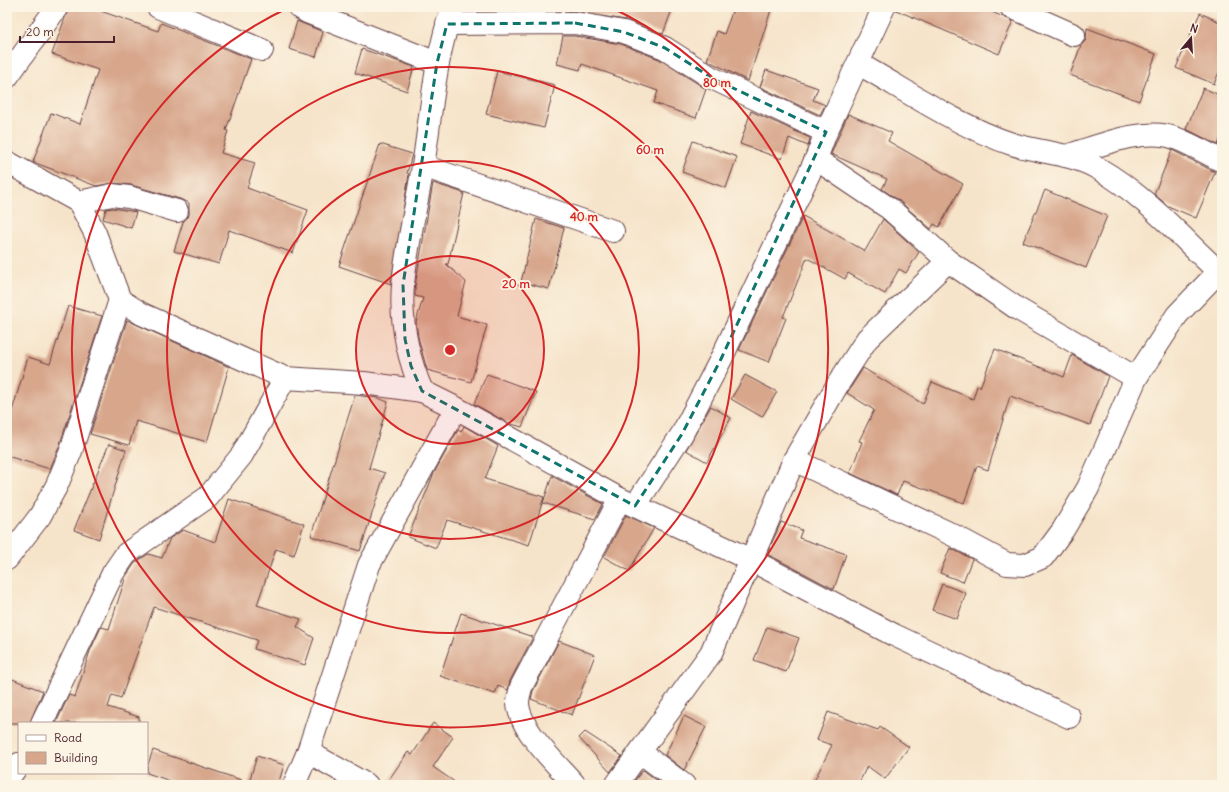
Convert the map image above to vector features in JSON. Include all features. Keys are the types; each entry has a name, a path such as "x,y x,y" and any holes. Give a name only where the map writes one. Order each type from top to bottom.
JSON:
{"street":[{"path":"7,77 57,7"},
{"path":"158,7 262,50"},
{"path":"299,7 307,12 437,63"},
{"path":"575,785 529,732 521,717 518,702 522,687 627,502 682,434 721,359 816,159 826,132 859,64 883,7"},
{"path":"1011,7 1074,35"},
{"path":"422,391 411,366 406,339 403,285 423,166 437,63 450,16 575,23 624,32 665,48 712,78 826,132"},
{"path":"794,460 951,534 1007,564 1026,565 1042,557 1063,530 1088,488 1136,378 1177,315 1220,270 1132,191 1098,168 1066,156 1013,144 976,129 859,64"},
{"path":"1066,156 1121,138 1148,135 1173,137 1222,160"},
{"path":"816,159 890,209 948,261 1018,310 1136,378"},
{"path":"7,162 79,202 95,233 120,300 142,314 285,378 364,383 422,391 456,408 627,502 751,560 894,635 1069,717"},
{"path":"423,166 614,231"},
{"path":"79,202 103,195 129,196 177,211"},
{"path":"616,785 711,653 794,460 838,384 867,339 948,261"},
{"path":"7,559 40,516 58,486 71,451 120,300"},
{"path":"42,722 113,573 126,554 208,497 242,455 285,378"},
{"path":"294,785 308,752 369,565 456,408"},
{"path":"308,752 367,785"},
{"path":"640,752 684,785"},
{"path":"7,780 18,765"}],"highlighted area":[{"path":"575,23 624,32 665,48 712,78 826,132 721,359 682,434 635,506 422,391 411,366 405,339 403,285 437,63 447,24"}],"building":[{"path":"69,7 89,7 158,31 161,23 251,59 226,130 228,131 221,153 255,163 247,188 308,210 293,253 229,230 219,264 174,251 183,222 189,215 189,203 131,185 113,183 96,186 33,162 51,113 80,124 98,70 52,54"},
{"path":"570,7 673,7 663,34 626,20 569,11"},
{"path":"734,7 772,7 748,81 707,60 717,31 724,34"},
{"path":"896,7 980,7 1013,21 999,54 896,10"},
{"path":"1200,13 1222,23 1222,65 1214,84 1176,68"},
{"path":"297,21 323,32 316,57 289,49"},
{"path":"1087,28 1156,54 1139,101 1070,75 1081,45 1086,40"},
{"path":"563,36 574,36 621,44 659,59 706,89 696,118 654,103 658,91 582,64 580,70 557,64"},
{"path":"362,49 414,67 407,91 355,73"},
{"path":"766,70 818,88 813,100 825,105 820,115 760,87"},
{"path":"497,71 555,85 544,128 486,114"},
{"path":"1203,88 1222,96 1222,134 1218,145 1186,129"},
{"path":"751,111 810,138 808,146 789,138 782,159 740,144"},
{"path":"848,114 892,133 888,141 963,184 939,227 934,224 931,229 898,200 882,189 887,179 831,154"},
{"path":"693,141 737,157 726,188 682,172"},
{"path":"380,144 412,154 407,173 409,174 391,284 339,266"},
{"path":"1172,150 1215,172 1196,218 1168,206 1154,194"},
{"path":"433,183 464,193 448,264 446,264 466,282 457,316 487,325 471,382 427,370 418,337 416,322 423,298 415,296 415,286"},
{"path":"1045,190 1107,216 1086,268 1023,242"},
{"path":"113,208 136,212 131,228 103,219 106,209"},
{"path":"803,216 865,251 883,219 919,252 906,273 899,269 885,294 848,273 845,279 807,258 783,317 786,318 769,362 739,350"},
{"path":"536,219 564,228 549,289 521,282"},
{"path":"68,306 102,316 59,447 50,469 7,456 7,428 28,357 50,364"},
{"path":"127,320 229,367 207,442 136,421 129,445 90,434"},
{"path":"995,349 1064,377 1072,355 1108,376 1090,425 1010,396 988,470 977,466 964,503 903,481 897,495 850,473 862,442 859,441 874,410 847,393 863,368 923,404 932,382 973,399 977,386 980,387"},
{"path":"487,374 536,392 522,427 508,423 474,404"},
{"path":"745,375 777,392 762,417 731,399"},
{"path":"355,395 378,398 388,402 369,468 385,473 360,551 311,536"},
{"path":"711,406 731,418 707,462 686,450"},
{"path":"464,426 498,446 485,479 544,497 529,545 447,520 436,548 408,537 434,473 458,430 461,432"},
{"path":"109,444 126,450 99,539 74,530"},
{"path":"552,476 603,504 595,519 543,503"},
{"path":"229,499 304,524 294,555 276,549 257,605 301,619 297,627 314,638 305,665 254,649 257,640 154,607 121,698 112,695 108,707 139,717 139,722 56,722 69,695 75,697 90,651 101,627 109,629 126,576 135,563 148,554 162,558 170,538 183,530 215,542"},
{"path":"626,515 654,528 629,571 604,557"},
{"path":"781,522 802,530 799,538 846,554 834,589 767,554"},
{"path":"950,548 972,559 963,582 940,573"},
{"path":"942,584 966,593 957,619 932,610"},
{"path":"461,613 533,637 510,681 508,690 498,686 495,694 440,676"},
{"path":"767,627 799,638 786,672 754,660"},
{"path":"559,641 595,655 572,715 531,699 533,691"},
{"path":"7,677 43,691 30,722 7,723"},
{"path":"828,712 878,730 880,727 909,747 885,779 867,766 858,785 812,785 832,745 817,740"},
{"path":"684,716 706,727 684,770 665,755"},
{"path":"433,723 453,737 433,767 459,785 385,785 408,752 412,755"},
{"path":"585,732 622,756 610,772 579,738"},
{"path":"153,750 244,781 243,785 182,785 148,773 148,764"},
{"path":"257,756 284,765 278,785 248,785"},
{"path":"643,770 663,785 631,785"}]}
